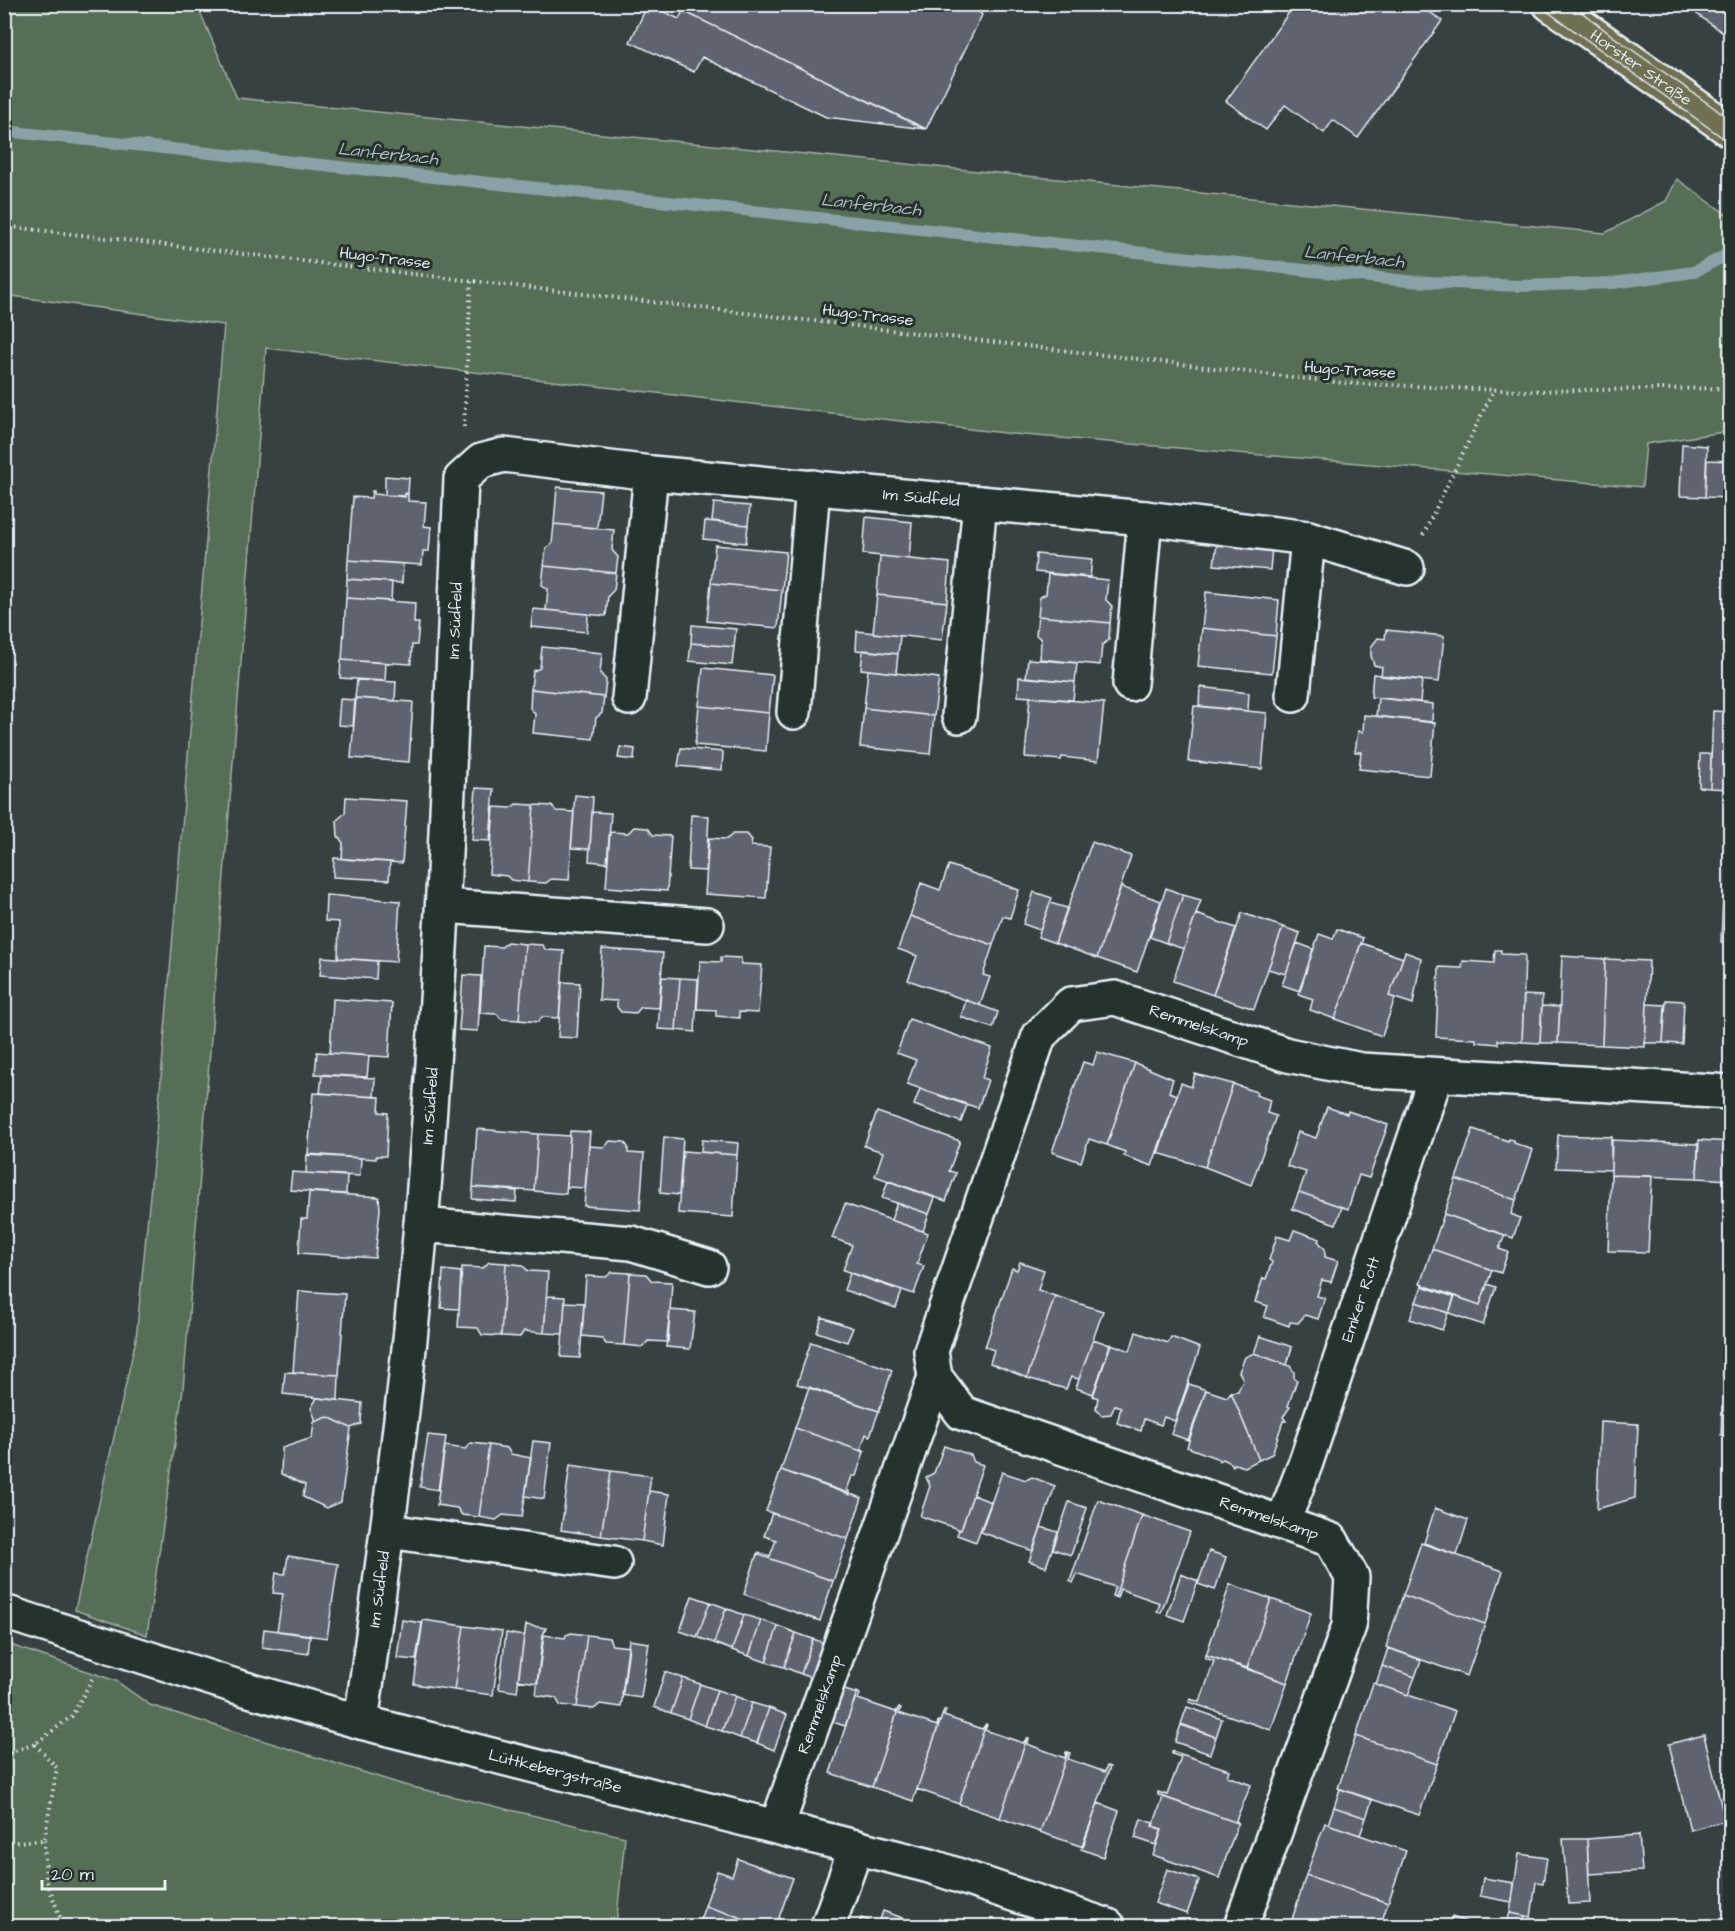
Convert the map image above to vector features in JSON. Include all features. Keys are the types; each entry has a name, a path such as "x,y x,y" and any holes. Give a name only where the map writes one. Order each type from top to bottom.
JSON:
{"main road":[{"name":"Horster Straße","path":"1550,4 1731,130"}],"street":[{"name":"Im Südfeld","path":"361,1722 388,1531 421,1226 443,906 461,479 481,461 504,455 651,473 1145,518 1308,538 1407,568"},
{"path":"629,698 651,473"},
{"path":"794,712 813,487"},
{"path":"959,716 980,503"},
{"path":"1130,684 1145,518"},
{"path":"1293,695 1308,538"},
{"path":"443,906 707,925"},
{"name":"Remmelskamp","path":"1241,1926 1349,1626 1352,1577 1331,1540 962,1413 935,1377 931,1352 1039,1036 1071,1004 1115,998 1288,1055 1361,1070 1731,1092"},
{"name":"Emker Rott","path":"1283,1522 1306,1462 1436,1075"},
{"path":"421,1226 631,1243 709,1267"},
{"name":"Remmelskamp","path":"777,1826 935,1377"},
{"path":"388,1531 614,1563"},
{"name":"Lüttkebergstraße","path":"4,1612 235,1686 361,1722 930,1866 1108,1926"},
{"path":"828,1926 856,1846"}],"path":[{"name":"Hugo-Trasse","path":"4,226 1342,383 1524,390 1731,388"},
{"path":"461,479 471,281"},
{"path":"1407,568 1494,389"},
{"path":"4,1755 35,1744 72,1716 110,1647"},
{"path":"35,1744 57,1768 44,1840 46,1879 60,1917 60,1926"},
{"path":"4,1843 44,1840"}],"green space":[{"path":"12,5 197,5 237,98 1605,233 1666,201 1677,179 1730,217 1730,431 1646,444 1642,487 1013,434 266,348 183,1389 147,1635 75,1610 136,1339 159,1102 224,325 5,295 4,20"},
{"path":"5,1643 116,1681 150,1705 404,1785 625,1837 616,1926 5,1926"}],"building":[{"path":"648,4 679,19 683,11 925,129 826,117 702,57 694,72 630,42"},
{"path":"687,4 980,4 983,6 980,13 982,15 926,129 683,11"},
{"path":"1295,4 1419,4 1442,21 1358,138 1333,120 1324,133 1285,105 1266,130 1226,101"},
{"path":"1683,4 1730,4 1730,29 1726,35"},
{"path":"1682,444 1707,446 1705,497 1680,496"},
{"path":"1707,460 1730,461 1730,498 1705,497"},
{"path":"385,476 409,478 408,494 405,493 405,496 385,495"},
{"path":"557,487 601,491 597,528 554,524"},
{"path":"372,491 374,494 405,497 405,494 408,494 408,501 426,502 424,526 431,527 429,551 423,551 422,565 348,560 353,497 371,498"},
{"path":"714,503 750,506 748,525 712,521"},
{"path":"866,517 912,522 909,559 863,554"},
{"path":"705,521 748,525 746,543 703,539"},
{"path":"554,524 614,530 612,550 618,557 616,573 544,566 546,548 552,544"},
{"path":"1217,543 1272,548 1270,570 1214,565"},
{"path":"715,545 786,552 782,590 711,583"},
{"path":"1036,554 1092,559 1090,577 1035,572"},
{"path":"880,556 950,563 947,602 877,595"},
{"path":"348,560 403,564 402,583 347,579"},
{"path":"544,566 616,573 614,590 608,596 606,616 546,610 548,589 542,585"},
{"path":"1048,574 1108,580 1106,600 1112,606 1110,623 1038,616 1040,597 1046,594"},
{"path":"347,579 392,582 391,601 346,598"},
{"path":"711,583 782,590 778,628 707,621"},
{"path":"1206,592 1279,600 1276,636 1202,628"},
{"path":"877,595 947,602 942,640 873,633"},
{"path":"346,598 415,603 414,623 419,623 417,645 412,645 411,664 342,660"},
{"path":"533,609 588,614 587,632 531,627"},
{"path":"1038,616 1110,623 1109,640 1102,645 1100,665 1040,659 1041,639 1036,635"},
{"path":"692,625 736,629 734,647 691,643"},
{"path":"1202,628 1276,636 1272,673 1198,666"},
{"path":"1386,630 1444,636 1439,682 1381,676 1382,667 1374,665 1371,647 1378,638 1385,639"},
{"path":"857,631 900,636 898,654 856,650"},
{"path":"691,643 734,647 732,665 689,661"},
{"path":"542,647 602,653 600,673 606,680 604,697 531,689 533,671 540,668"},
{"path":"863,650 898,654 896,673 861,669"},
{"path":"1028,659 1077,663 1075,682 1026,677"},
{"path":"341,660 386,663 385,681 340,678"},
{"path":"703,668 773,675 769,713 699,706"},
{"path":"868,670 939,678 934,716 864,708"},
{"path":"1373,674 1422,680 1420,702 1371,697"},
{"path":"1019,677 1075,682 1073,700 1018,696"},
{"path":"357,680 396,682 395,701 355,698"},
{"path":"1200,687 1249,693 1248,711 1199,706"},
{"path":"531,689 604,697 602,713 596,718 593,739 533,733 535,714 530,708"},
{"path":"1030,697 1104,703 1098,761 1062,757 1061,760 1025,757"},
{"path":"356,698 413,702 409,762 351,758"},
{"path":"1378,698 1433,704 1432,722 1376,716"},
{"path":"340,699 355,700 353,726 338,725"},
{"path":"699,706 769,713 766,751 695,745"},
{"path":"1194,706 1267,713 1262,769 1188,761"},
{"path":"864,708 934,716 930,754 860,747"},
{"path":"1713,711 1730,712 1730,789 1710,788"},
{"path":"1364,715 1435,723 1430,776 1359,769 1361,752 1355,752 1358,731 1363,732"},
{"path":"620,747 635,749 634,760 618,758"},
{"path":"681,748 723,752 722,770 678,766"},
{"path":"1700,754 1711,754 1710,788 1699,787"},
{"path":"476,788 494,789 490,841 472,840"},
{"path":"575,795 593,797 590,849 571,848"},
{"path":"346,797 407,801 402,863 342,859 343,843 338,836 337,820 345,813"},
{"path":"516,804 534,805 528,882 489,874 494,807 511,808"},
{"path":"534,805 552,806 556,811 574,812 569,880 551,879 546,883 528,882"},
{"path":"592,812 611,813 607,863 589,861"},
{"path":"691,815 709,816 706,871 688,870"},
{"path":"634,827 648,828 653,835 671,836 667,891 606,887 610,832 628,833"},
{"path":"733,834 747,834 752,840 751,846 770,847 766,898 705,894 709,838 727,839"},
{"path":"1092,842 1131,856 1097,958 1055,943"},
{"path":"334,858 390,862 389,880 333,877"},
{"path":"949,865 1019,890 1010,918 1003,916 993,945 910,916 921,883 940,890"},
{"path":"1121,887 1161,901 1137,972 1097,958"},
{"path":"1166,888 1183,895 1166,943 1150,937"},
{"path":"1034,892 1052,898 1040,930 1023,924"},
{"path":"326,895 400,901 396,962 338,958 339,922 325,921"},
{"path":"1183,895 1201,900 1184,949 1166,943"},
{"path":"1730,896 1730,942 1721,942 1723,899"},
{"path":"1050,903 1067,908 1055,943 1038,937"},
{"path":"1242,913 1283,927 1254,1009 1213,995"},
{"path":"1196,914 1236,928 1213,995 1173,981"},
{"path":"910,916 993,945 983,975 990,977 980,1005 908,980 917,956 898,949"},
{"path":"1283,927 1300,933 1286,974 1268,969"},
{"path":"1337,929 1363,938 1335,1019 1310,1010 1313,999 1298,994 1319,934 1333,939"},
{"path":"507,942 525,944 519,1020 501,1019 497,1014 480,1013 484,946 502,947"},
{"path":"1297,943 1313,949 1300,991 1282,985"},
{"path":"1361,943 1403,958 1389,996 1395,998 1382,1036 1335,1019"},
{"path":"525,944 542,945 546,950 564,951 559,1018 542,1017 538,1022 519,1020"},
{"path":"602,949 663,953 659,1008 641,1007 636,1013 621,1012 617,1007 617,1001 599,1000"},
{"path":"1495,950 1501,950 1501,954 1525,955 1522,1042 1498,1040 1498,1044 1476,1042 1476,1039 1436,1037 1439,967 1462,968 1463,961 1494,963"},
{"path":"1405,952 1421,958 1413,1004 1389,996"},
{"path":"1562,956 1605,959 1602,1045 1558,1043"},
{"path":"322,957 377,961 376,979 320,975"},
{"path":"721,957 741,958 741,964 762,965 758,1013 739,1012 739,1018 716,1016 716,1010 697,1009 700,961 721,962"},
{"path":"1605,959 1649,961 1645,1047 1602,1045"},
{"path":"463,975 481,976 478,1031 459,1030"},
{"path":"662,977 680,978 676,1030 658,1029"},
{"path":"680,978 698,979 695,1032 676,1030"},
{"path":"562,982 580,983 577,1038 558,1037"},
{"path":"1524,995 1542,996 1540,1043 1522,1042"},
{"path":"333,999 392,1003 389,1057 330,1053"},
{"path":"966,1000 998,1012 993,1028 961,1017"},
{"path":"1666,1000 1684,1001 1682,1044 1663,1043"},
{"path":"1647,1004 1665,1005 1663,1043 1645,1043"},
{"path":"1542,1006 1560,1007 1558,1043 1540,1043"},
{"path":"909,1019 992,1048 982,1078 988,1080 978,1108 907,1084 916,1060 897,1053"},
{"path":"317,1052 369,1056 367,1077 315,1074"},
{"path":"1097,1052 1135,1063 1107,1145 1089,1139 1081,1162 1052,1152 1083,1062 1093,1065"},
{"path":"1135,1063 1173,1079 1169,1092 1177,1095 1152,1166 1124,1156 1125,1152 1107,1145"},
{"path":"1195,1074 1233,1084 1205,1167 1158,1153 1181,1083 1191,1087"},
{"path":"322,1075 375,1078 374,1097 320,1093"},
{"path":"1233,1084 1257,1092 1256,1095 1270,1100 1267,1113 1276,1116 1251,1185 1205,1167"},
{"path":"920,1089 967,1105 961,1122 914,1105"},
{"path":"313,1093 380,1097 379,1112 388,1113 386,1156 376,1156 376,1159 308,1154"},
{"path":"1327,1107 1347,1114 1348,1111 1388,1125 1369,1178 1359,1175 1348,1209 1299,1192 1306,1172 1287,1166 1298,1132 1316,1138"},
{"path":"877,1112 960,1141 949,1171 956,1173 946,1201 875,1176 883,1152 864,1146"},
{"path":"477,1129 538,1134 534,1191 473,1187"},
{"path":"1473,1129 1508,1141 1509,1139 1514,1140 1514,1143 1533,1150 1516,1200 1456,1179"},
{"path":"570,1131 590,1132 585,1188 567,1187"},
{"path":"538,1134 570,1136 566,1194 534,1191"},
{"path":"1558,1135 1612,1137 1611,1170 1556,1168"},
{"path":"664,1137 683,1139 679,1195 660,1193"},
{"path":"702,1140 738,1143 737,1155 701,1152"},
{"path":"1611,1140 1698,1144 1697,1178 1611,1175"},
{"path":"1699,1140 1730,1142 1730,1180 1697,1178"},
{"path":"610,1141 624,1142 628,1147 628,1153 644,1154 640,1210 584,1206 589,1146 604,1147"},
{"path":"683,1151 737,1155 733,1217 678,1213"},
{"path":"307,1155 361,1158 360,1176 306,1173"},
{"path":"292,1172 347,1176 346,1194 290,1190"},
{"path":"1611,1175 1652,1176 1648,1252 1608,1251"},
{"path":"1456,1179 1516,1200 1511,1214 1520,1218 1513,1238 1444,1214"},
{"path":"888,1181 935,1198 929,1214 882,1198"},
{"path":"473,1187 517,1191 516,1202 472,1199"},
{"path":"309,1192 379,1197 375,1258 299,1253 301,1219 307,1219"},
{"path":"1299,1192 1342,1207 1336,1224 1292,1209"},
{"path":"897,1203 929,1214 923,1231 891,1220"},
{"path":"845,1204 928,1233 917,1264 924,1266 914,1294 843,1270 852,1245 832,1238"},
{"path":"1444,1214 1505,1235 1499,1249 1508,1252 1501,1273 1432,1249"},
{"path":"1294,1230 1320,1239 1318,1241 1325,1249 1325,1257 1338,1261 1331,1282 1322,1280 1317,1296 1325,1298 1318,1319 1305,1315 1298,1323 1290,1322 1289,1326 1264,1317 1268,1306 1255,1302 1263,1278 1266,1279 1272,1262 1269,1260 1277,1236 1290,1240"},
{"path":"1432,1249 1492,1270 1480,1305 1420,1284"},
{"path":"489,1262 506,1263 501,1336 482,1335 478,1328 458,1327 462,1267 483,1268"},
{"path":"1020,1262 1044,1270 1038,1290 1055,1296 1027,1378 990,1363 994,1350 985,1347 1012,1268 1017,1270"},
{"path":"506,1263 522,1265 528,1271 548,1272 544,1333 524,1331 520,1337 501,1336"},
{"path":"443,1270 461,1272 459,1309 441,1308"},
{"path":"612,1272 630,1273 624,1345 606,1344 602,1338 582,1336 586,1276 606,1277"},
{"path":"630,1273 646,1274 652,1281 672,1282 668,1342 648,1341 643,1347 624,1345"},
{"path":"850,1273 902,1291 896,1308 844,1290"},
{"path":"1487,1284 1496,1287 1483,1325 1449,1313 1455,1296 1480,1305"},
{"path":"1422,1286 1454,1297 1449,1313 1416,1302"},
{"path":"1727,1289 1730,1289 1730,1316 1726,1316"},
{"path":"299,1291 345,1294 339,1375 293,1372"},
{"path":"547,1296 565,1297 563,1334 544,1333"},
{"path":"1055,1296 1103,1311 1079,1379 1071,1377 1066,1389 1027,1378"},
{"path":"565,1302 584,1303 580,1358 561,1357"},
{"path":"1416,1302 1448,1313 1442,1330 1410,1319"},
{"path":"670,1310 695,1312 690,1349 666,1347"},
{"path":"822,1317 853,1328 847,1342 817,1332"},
{"path":"1730,1320 1730,1435 1721,1435 1722,1407 1726,1407 1727,1377 1723,1376 1724,1350 1728,1350"},
{"path":"1136,1332 1168,1343 1171,1337 1200,1348 1175,1421 1164,1417 1161,1425 1144,1419 1141,1431 1117,1423 1121,1407 1115,1405 1111,1414 1101,1415 1096,1408 1098,1398 1093,1396 1111,1344 1130,1351"},
{"path":"1260,1336 1292,1347 1287,1365 1254,1353"},
{"path":"1093,1339 1110,1345 1093,1394 1076,1388"},
{"path":"811,1342 892,1370 879,1411 797,1384"},
{"path":"1254,1353 1290,1366 1294,1372 1294,1379 1297,1380 1288,1406 1290,1407 1283,1417 1286,1421 1283,1421 1272,1454 1259,1460 1231,1392 1238,1391 1243,1379 1239,1372 1245,1357"},
{"path":"285,1372 339,1375 338,1400 283,1394"},
{"path":"1189,1384 1206,1390 1188,1440 1171,1434"},
{"path":"809,1387 879,1411 870,1436 866,1434 861,1449 864,1452 795,1428"},
{"path":"1206,1390 1227,1397 1231,1392 1259,1460 1245,1467 1234,1464 1233,1466 1223,1459 1219,1461 1219,1459 1187,1447"},
{"path":"317,1398 362,1403 361,1424 351,1428 328,1417 316,1421 311,1408"},
{"path":"328,1417 351,1428 341,1502 327,1508 303,1497 305,1485 281,1474 282,1448 312,1438 314,1422"},
{"path":"1600,1422 1638,1424 1635,1498 1597,1509"},
{"path":"795,1428 864,1452 856,1476 852,1476 847,1490 850,1495 781,1470"},
{"path":"428,1435 446,1437 438,1490 420,1487"},
{"path":"533,1441 551,1443 544,1499 525,1496"},
{"path":"471,1443 489,1445 479,1517 462,1515 457,1508 437,1505 445,1446 465,1449"},
{"path":"489,1445 507,1448 511,1454 531,1458 522,1517 503,1515 496,1520 479,1517"},
{"path":"944,1446 971,1455 974,1462 983,1465 961,1530 920,1516 930,1486 926,1477 934,1473"},
{"path":"570,1465 611,1471 601,1536 561,1530"},
{"path":"781,1470 862,1498 848,1539 766,1511"},
{"path":"611,1471 651,1476 642,1541 601,1536"},
{"path":"1002,1472 1026,1480 1032,1477 1055,1486 1033,1551 981,1532"},
{"path":"649,1491 669,1494 663,1545 642,1541"},
{"path":"973,1495 991,1502 976,1542 957,1535 961,1530"},
{"path":"1098,1500 1142,1515 1115,1597 1112,1596 1115,1587 1077,1574 1073,1583 1070,1581"},
{"path":"1069,1502 1087,1508 1071,1555 1053,1549"},
{"path":"1435,1508 1468,1520 1457,1555 1424,1543"},
{"path":"772,1513 848,1539 833,1581 757,1554 759,1552 770,1556 776,1540 764,1536"},
{"path":"1142,1515 1190,1532 1161,1613 1157,1612 1160,1603 1120,1589 1117,1598 1115,1597"},
{"path":"1041,1527 1058,1532 1046,1567 1029,1561"},
{"path":"1421,1543 1503,1571 1485,1624 1403,1595"},
{"path":"1209,1551 1226,1557 1215,1590 1198,1584"},
{"path":"757,1554 833,1581 820,1621 744,1594"},
{"path":"288,1556 338,1564 327,1638 277,1631 283,1594 273,1593 276,1573 285,1574"},
{"path":"1181,1574 1198,1581 1184,1621 1167,1615"},
{"path":"1230,1584 1271,1599 1247,1668 1206,1655"},
{"path":"1403,1595 1485,1624 1467,1676 1386,1647"},
{"path":"692,1596 710,1602 697,1637 680,1631"},
{"path":"1271,1599 1311,1613 1287,1683 1247,1668"},
{"path":"710,1602 726,1608 714,1643 697,1637"},
{"path":"726,1608 744,1615 732,1650 714,1643"},
{"path":"744,1615 761,1620 749,1656 732,1650"},
{"path":"402,1620 422,1623 416,1660 397,1658"},
{"path":"423,1620 464,1626 454,1690 414,1684"},
{"path":"761,1620 778,1626 766,1662 749,1656"},
{"path":"526,1625 546,1628 543,1635 537,1683 518,1680"},
{"path":"464,1626 502,1631 493,1695 454,1690"},
{"path":"778,1626 796,1633 784,1667 766,1662"},
{"path":"264,1629 310,1635 308,1654 262,1647"},
{"path":"506,1633 524,1636 517,1692 499,1689"},
{"path":"571,1633 587,1635 577,1707 560,1705 556,1698 536,1695 544,1635 565,1638"},
{"path":"796,1633 813,1639 801,1674 784,1667"},
{"path":"587,1635 609,1638 612,1645 629,1647 621,1707 600,1704 594,1709 577,1707"},
{"path":"813,1639 830,1645 818,1680 801,1674"},
{"path":"629,1640 649,1643 641,1698 622,1695"},
{"path":"1388,1648 1421,1660 1415,1677 1382,1666"},
{"path":"1206,1655 1287,1683 1271,1730 1189,1702 1190,1699 1200,1702 1214,1661 1205,1658"},
{"path":"1382,1666 1415,1677 1408,1695 1376,1684"},
{"path":"665,1672 683,1678 671,1713 654,1707"},
{"path":"683,1678 700,1684 688,1719 671,1713"},
{"path":"1373,1683 1455,1711 1437,1764 1356,1736"},
{"path":"700,1684 717,1690 705,1726 688,1719"},
{"path":"839,1688 857,1694 845,1726 827,1720"},
{"path":"717,1690 735,1696 722,1731 705,1726"},
{"path":"857,1692 860,1694 858,1699 896,1712 899,1707 872,1787 830,1773"},
{"path":"735,1696 752,1703 740,1738 722,1731"},
{"path":"752,1703 769,1708 757,1743 740,1738"},
{"path":"899,1707 901,1708 899,1713 937,1726 940,1721 913,1801 872,1787"},
{"path":"1187,1707 1222,1719 1216,1737 1181,1724"},
{"path":"769,1708 787,1715 774,1750 757,1743"},
{"path":"944,1710 946,1710 944,1716 982,1729 986,1724 959,1804 917,1789"},
{"path":"986,1724 985,1730 1023,1743 1027,1738 1000,1818 959,1804"},
{"path":"1181,1725 1216,1737 1210,1754 1175,1742"},
{"path":"1704,1735 1725,1821 1690,1830 1669,1744"},
{"path":"1356,1736 1437,1764 1419,1815 1338,1788"},
{"path":"1027,1738 1029,1739 1027,1744 1065,1758 1068,1752 1040,1832 1000,1818"},
{"path":"1172,1751 1229,1770 1227,1776 1251,1785 1236,1820 1238,1823 1158,1795 1158,1792 1167,1795 1181,1757 1172,1754"},
{"path":"1068,1752 1070,1753 1068,1759 1105,1772 1107,1766 1110,1767 1083,1847 1040,1832"},
{"path":"1340,1789 1372,1800 1366,1818 1334,1807"},
{"path":"1163,1797 1238,1823 1219,1878 1153,1855 1162,1830 1153,1826"},
{"path":"1098,1803 1119,1811 1103,1857 1081,1849"},
{"path":"1334,1807 1366,1818 1360,1835 1328,1824"},
{"path":"1141,1819 1162,1829 1156,1845 1135,1838"},
{"path":"1325,1823 1406,1851 1388,1903 1306,1875"},
{"path":"1639,1835 1642,1871 1589,1874 1587,1839"},
{"path":"1563,1839 1587,1839 1590,1903 1568,1904"},
{"path":"1519,1854 1547,1858 1543,1883 1536,1882 1531,1917 1510,1913"},
{"path":"738,1859 793,1878 776,1926 767,1926 705,1906 717,1871 732,1876"},
{"path":"1167,1869 1199,1880 1187,1914 1155,1903"},
{"path":"1306,1875 1388,1903 1380,1926 1290,1926"},
{"path":"1483,1878 1514,1883 1512,1902 1480,1896"},
{"path":"705,1906 767,1926 698,1926"},
{"path":"883,1911 920,1924 919,1926 878,1926"},
{"path":"1510,1913 1525,1916 1521,1926 1505,1926"},
{"path":"1452,1917 1478,1926 1449,1926"},
{"path":"861,1918 877,1924 876,1926 858,1926"}],"waterway":[{"name":"Lanferbach","path":"4,131 1407,281 1520,286 1613,283 1694,272 1730,253"}],"tram line":[{"path":"1537,4 1730,143"},
{"path":"1571,4 1730,119"}]}
